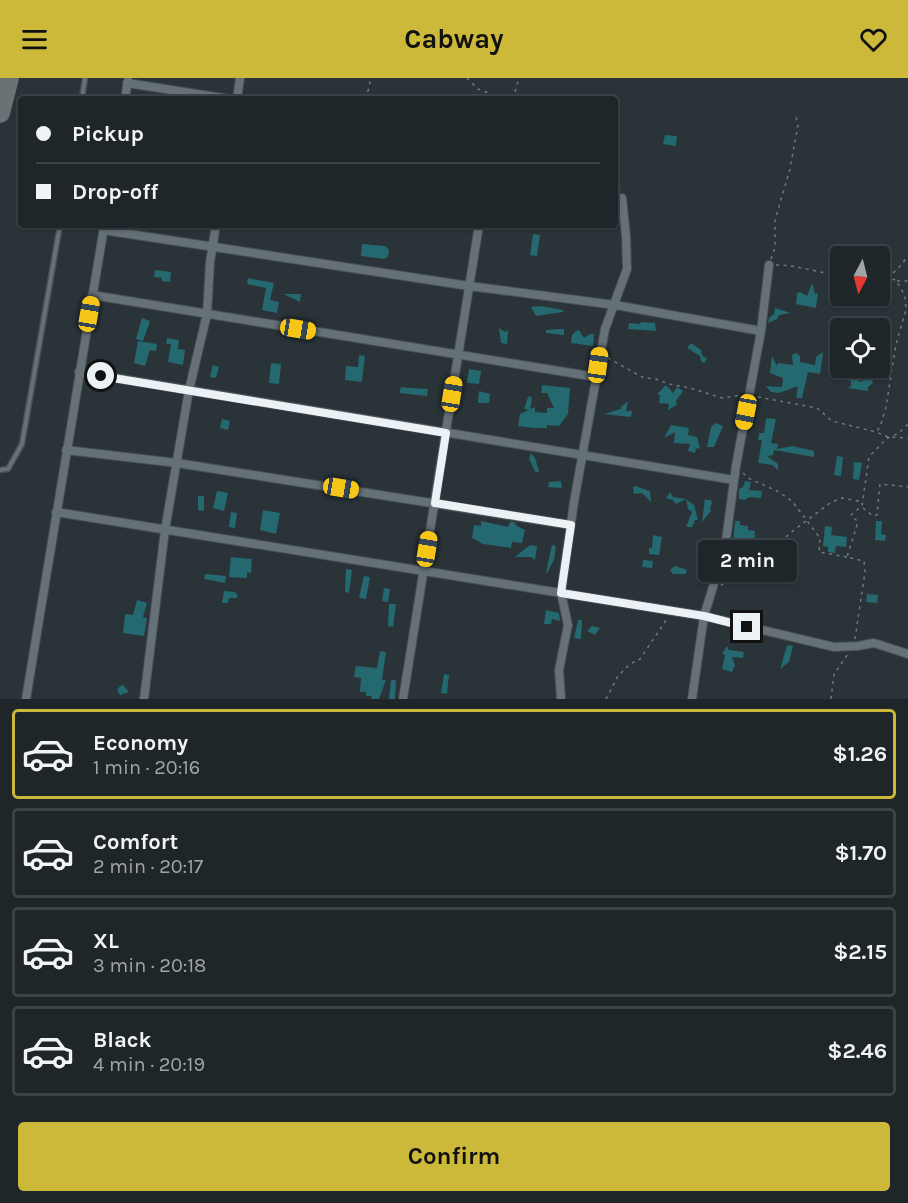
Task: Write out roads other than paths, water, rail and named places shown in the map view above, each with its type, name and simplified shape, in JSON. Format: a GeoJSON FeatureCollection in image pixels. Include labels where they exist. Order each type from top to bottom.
{"type":"FeatureCollection","features":[{"type":"Feature","properties":{"kind":"street"},"geometry":{"type":"LineString","coordinates":[[237,96],[240,78]]}},
{"type":"Feature","properties":{"kind":"street"},"geometry":{"type":"LineString","coordinates":[[126,96],[128,81],[212,96]]}},
{"type":"Feature","properties":{"kind":"street"},"geometry":{"type":"LineString","coordinates":[[561,699],[559,670],[568,625],[561,593],[571,525],[599,353],[605,328],[627,269],[622,198]]}},
{"type":"Feature","properties":{"kind":"street"},"geometry":{"type":"LineString","coordinates":[[26,699],[103,228]]}},
{"type":"Feature","properties":{"kind":"street"},"geometry":{"type":"LineString","coordinates":[[108,228],[213,248],[615,305],[761,331]]}},
{"type":"Feature","properties":{"kind":"street"},"geometry":{"type":"LineString","coordinates":[[144,699],[165,530],[189,390],[207,314],[216,228]]}},
{"type":"Feature","properties":{"kind":"street"},"geometry":{"type":"LineString","coordinates":[[403,699],[479,228]]}},
{"type":"Feature","properties":{"kind":"street"},"geometry":{"type":"LineString","coordinates":[[692,699],[704,616],[725,548],[736,466],[761,331],[769,265]]}},
{"type":"Feature","properties":{"kind":"street"},"geometry":{"type":"LineString","coordinates":[[92,295],[596,377]]}},
{"type":"Feature","properties":{"kind":"street"},"geometry":{"type":"LineString","coordinates":[[80,372],[734,480]]}},
{"type":"Feature","properties":{"kind":"street"},"geometry":{"type":"LineString","coordinates":[[66,450],[177,464],[571,525]]}},
{"type":"Feature","properties":{"kind":"street"},"geometry":{"type":"LineString","coordinates":[[56,512],[704,616],[834,647],[874,643],[908,654]]}},
{"type":"Feature","properties":{"kind":"lane"},"geometry":{"type":"LineString","coordinates":[[82,96],[85,78]]}},
{"type":"Feature","properties":{"kind":"lane"},"geometry":{"type":"LineString","coordinates":[[0,470],[8,469],[22,444],[59,228]]}}]}
